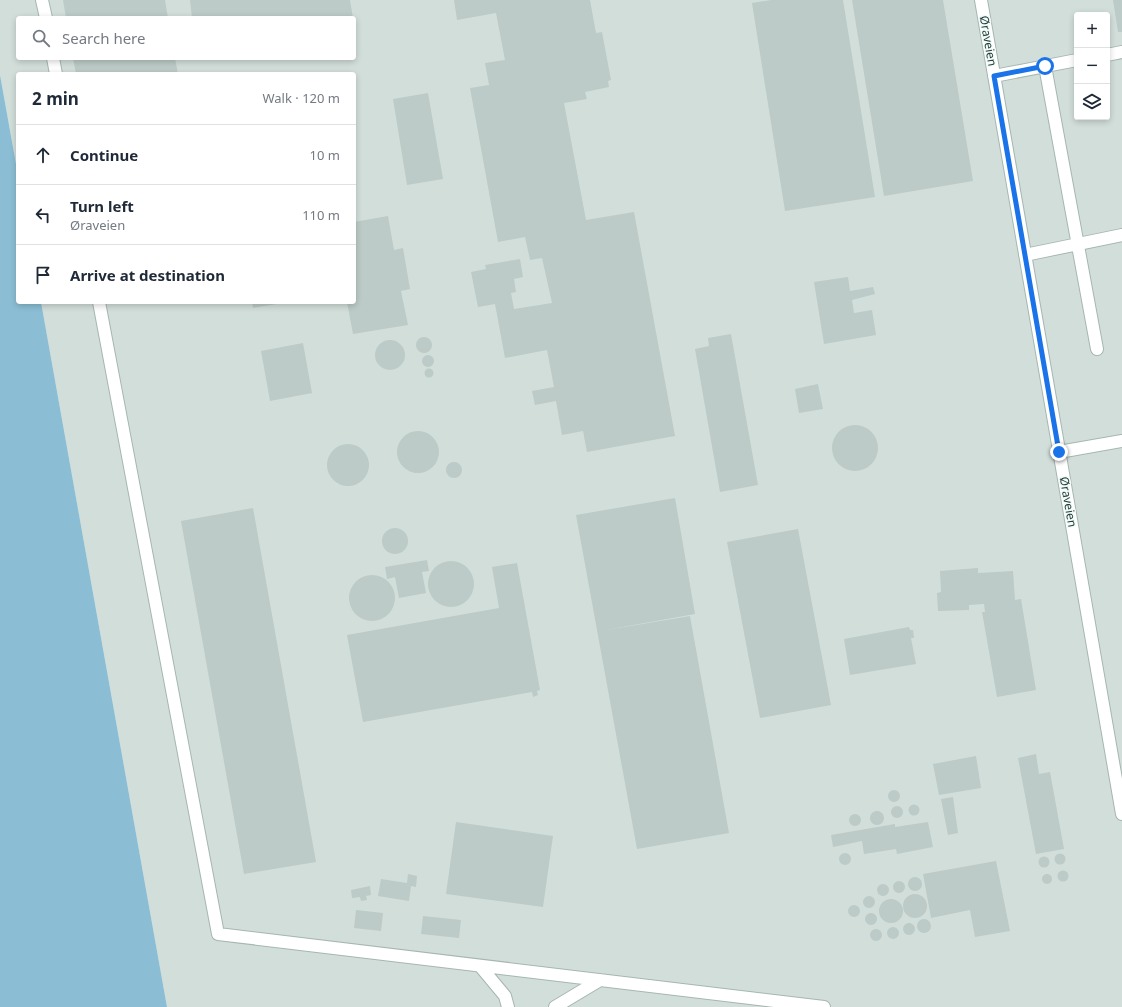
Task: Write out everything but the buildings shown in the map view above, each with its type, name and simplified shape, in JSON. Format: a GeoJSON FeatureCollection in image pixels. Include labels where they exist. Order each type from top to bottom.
{"type":"FeatureCollection","features":[{"type":"Feature","properties":{"kind":"street"},"geometry":{"type":"LineString","coordinates":[[42,0],[46,16]]}},
{"type":"Feature","properties":{"kind":"street","name":"Øraveien"},"geometry":{"type":"LineString","coordinates":[[981,0],[1122,814]]}},
{"type":"Feature","properties":{"kind":"street"},"geometry":{"type":"LineString","coordinates":[[1110,54],[1122,52]]}},
{"type":"Feature","properties":{"kind":"street"},"geometry":{"type":"LineString","coordinates":[[53,60],[56,72]]}},
{"type":"Feature","properties":{"kind":"street"},"geometry":{"type":"LineString","coordinates":[[994,76],[1074,61]]}},
{"type":"Feature","properties":{"kind":"street"},"geometry":{"type":"LineString","coordinates":[[1045,66],[1097,349]]}},
{"type":"Feature","properties":{"kind":"street"},"geometry":{"type":"LineString","coordinates":[[1024,255],[1122,235]]}},
{"type":"Feature","properties":{"kind":"street"},"geometry":{"type":"LineString","coordinates":[[99,304],[218,934],[824,1007]]}},
{"type":"Feature","properties":{"kind":"street"},"geometry":{"type":"LineString","coordinates":[[1059,452],[1122,441]]}},
{"type":"Feature","properties":{"kind":"street"},"geometry":{"type":"LineString","coordinates":[[480,966],[504,996],[508,1007]]}},
{"type":"Feature","properties":{"kind":"street"},"geometry":{"type":"LineString","coordinates":[[555,1007],[600,980]]}},
{"type":"Feature","properties":{"kind":"shaded area"},"geometry":{"type":"Polygon","coordinates":[[[0,0],[1122,0],[1122,1007],[167,1007],[41,304],[356,304],[356,72],[16,72],[16,164],[0,75],[0,0]]]}},
{"type":"Feature","properties":{"kind":"water"},"geometry":{"type":"Polygon","coordinates":[[[0,75],[16,164],[16,304],[41,304],[167,1007],[0,1007],[0,75]]]}},
{"type":"Feature","properties":{"kind":"route"},"geometry":{"type":"LineString","coordinates":[[1045,66],[994,76],[1059,452]]}}]}
